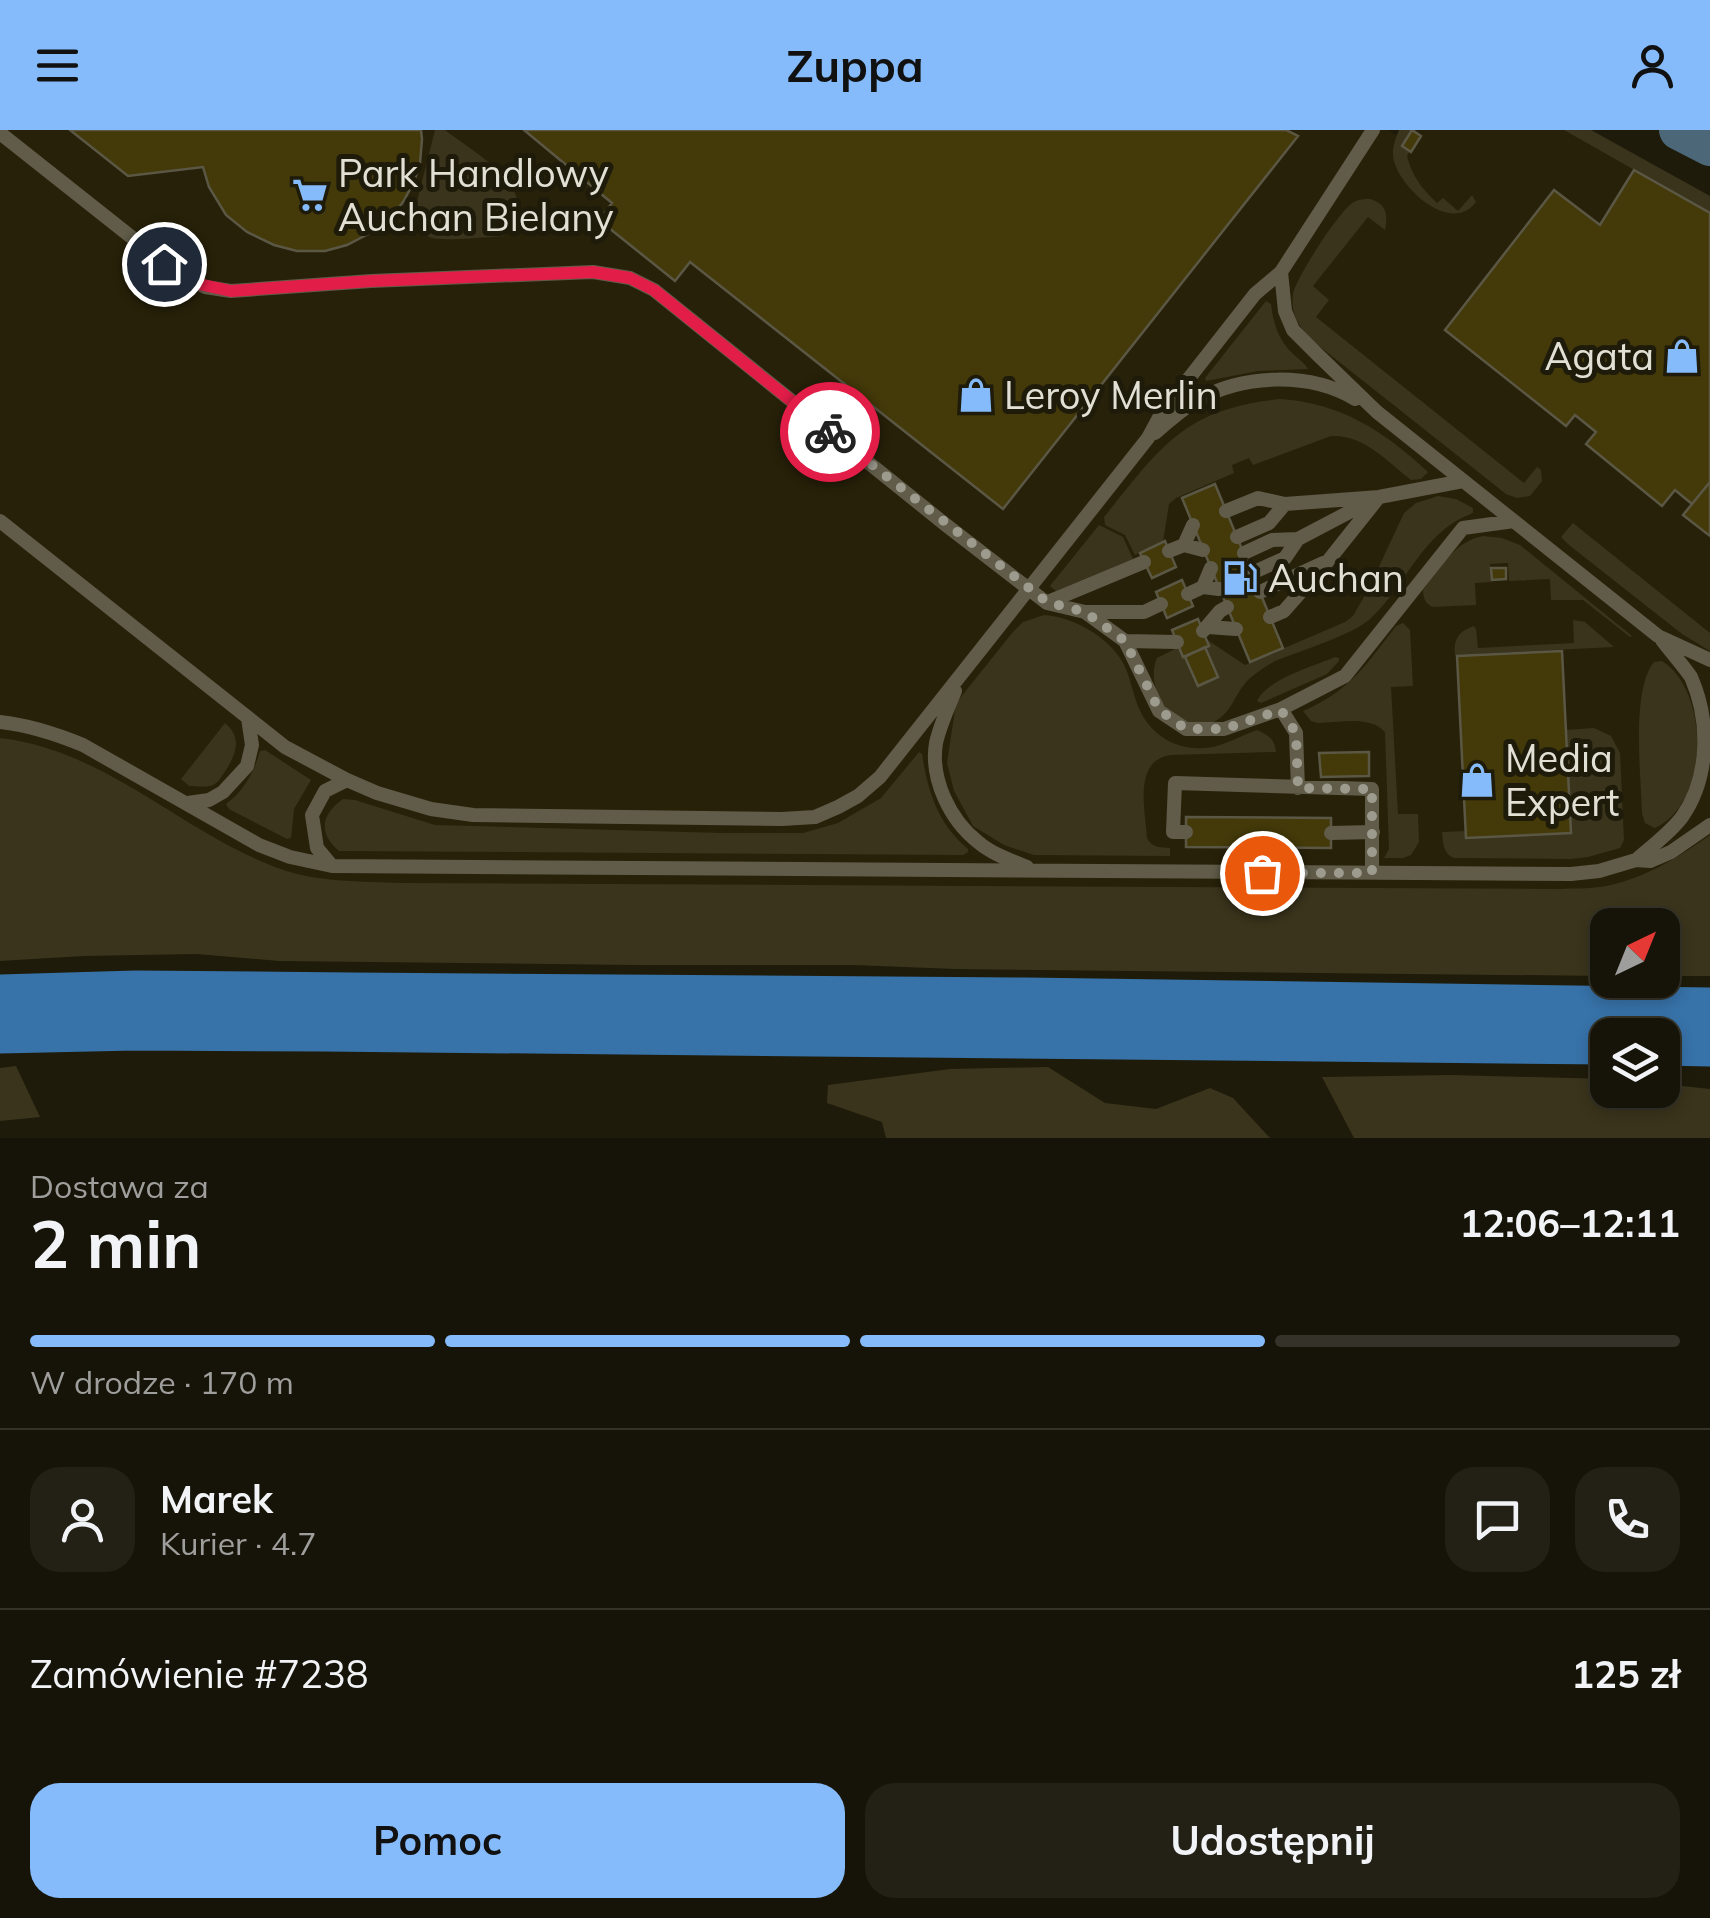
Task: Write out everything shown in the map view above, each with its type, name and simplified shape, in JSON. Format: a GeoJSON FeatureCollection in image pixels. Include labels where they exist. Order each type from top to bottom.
{"type":"FeatureCollection","features":[{"type":"Feature","properties":{"kind":"main road"},"geometry":{"type":"LineString","coordinates":[[1678,130],[1710,146]]}},
{"type":"Feature","properties":{"kind":"main road"},"geometry":{"type":"LineString","coordinates":[[0,997],[354,994],[1008,1000],[1590,1041]]}},
{"type":"Feature","properties":{"kind":"main road"},"geometry":{"type":"LineString","coordinates":[[0,1031],[248,1028],[1007,1034],[1710,1010]]}},
{"type":"Feature","properties":{"kind":"main road"},"geometry":{"type":"LineString","coordinates":[[1680,1043],[1710,1044]]}},
{"type":"Feature","properties":{"kind":"lane"},"geometry":{"type":"LineString","coordinates":[[1148,438],[1161,414],[1255,294],[1281,272],[1373,130]]}},
{"type":"Feature","properties":{"kind":"lane"},"geometry":{"type":"LineString","coordinates":[[0,134],[178,274],[205,287],[231,291],[593,272],[630,278],[654,290],[1047,602],[1085,612],[1144,612],[1161,604]]}},
{"type":"Feature","properties":{"kind":"lane"},"geometry":{"type":"LineString","coordinates":[[1281,272],[1285,311],[1292,330],[1377,412],[1658,636],[1691,677],[1709,734],[1702,782],[1684,815],[1636,860]]}},
{"type":"Feature","properties":{"kind":"lane"},"geometry":{"type":"LineString","coordinates":[[0,521],[285,747],[376,793],[431,809],[472,815],[815,817],[858,796],[880,777],[1148,438],[1180,410],[1232,385],[1263,380],[1313,383],[1341,390],[1377,412]]}},
{"type":"Feature","properties":{"kind":"lane"},"geometry":{"type":"LineString","coordinates":[[1226,510],[1258,498],[1285,504],[1379,497],[1464,482]]}},
{"type":"Feature","properties":{"kind":"lane"},"geometry":{"type":"LineString","coordinates":[[1244,553],[1272,540],[1298,538],[1379,497]]}},
{"type":"Feature","properties":{"kind":"lane"},"geometry":{"type":"LineString","coordinates":[[1270,617],[1284,611],[1379,497]]}},
{"type":"Feature","properties":{"kind":"lane"},"geometry":{"type":"LineString","coordinates":[[1237,537],[1270,523],[1285,504]]}},
{"type":"Feature","properties":{"kind":"lane"},"geometry":{"type":"LineString","coordinates":[[1085,612],[1125,641],[1159,710],[1186,729],[1224,729],[1281,710],[1344,676],[1462,528],[1514,521]]}},
{"type":"Feature","properties":{"kind":"lane"},"geometry":{"type":"LineString","coordinates":[[1193,525],[1177,548],[1203,550]]}},
{"type":"Feature","properties":{"kind":"lane"},"geometry":{"type":"LineString","coordinates":[[1252,574],[1285,558],[1298,538]]}},
{"type":"Feature","properties":{"kind":"lane"},"geometry":{"type":"LineString","coordinates":[[1260,592],[1328,560]]}},
{"type":"Feature","properties":{"kind":"lane"},"geometry":{"type":"LineString","coordinates":[[1047,602],[1144,562]]}},
{"type":"Feature","properties":{"kind":"lane"},"geometry":{"type":"LineString","coordinates":[[1203,587],[1211,568]]}},
{"type":"Feature","properties":{"kind":"lane"},"geometry":{"type":"LineString","coordinates":[[1188,594],[1203,587],[1219,589]]}},
{"type":"Feature","properties":{"kind":"lane"},"geometry":{"type":"LineString","coordinates":[[1227,608],[1205,629],[1236,629]]}},
{"type":"Feature","properties":{"kind":"lane"},"geometry":{"type":"LineString","coordinates":[[1658,636],[1710,660]]}},
{"type":"Feature","properties":{"kind":"lane"},"geometry":{"type":"LineString","coordinates":[[1125,641],[1177,642]]}},
{"type":"Feature","properties":{"kind":"lane"},"geometry":{"type":"LineString","coordinates":[[966,668],[946,711],[936,746],[936,776],[948,805],[977,842],[1003,858],[1042,872]]}},
{"type":"Feature","properties":{"kind":"lane"},"geometry":{"type":"LineString","coordinates":[[1281,710],[1296,733],[1298,788]]}},
{"type":"Feature","properties":{"kind":"lane"},"geometry":{"type":"LineString","coordinates":[[188,803],[208,800],[223,792],[247,766],[252,745],[248,718]]}},
{"type":"Feature","properties":{"kind":"lane"},"geometry":{"type":"LineString","coordinates":[[0,722],[19,724],[83,745],[259,845],[332,866],[1571,874],[1650,860],[1672,852],[1710,825]]}},
{"type":"Feature","properties":{"kind":"lane"},"geometry":{"type":"LineString","coordinates":[[332,866],[317,848],[312,815],[325,790],[347,780]]}},
{"type":"Feature","properties":{"kind":"lane"},"geometry":{"type":"LineString","coordinates":[[1179,832],[1175,782],[1372,789],[1372,873]]}},
{"type":"Feature","properties":{"kind":"lane"},"geometry":{"type":"LineString","coordinates":[[1331,832],[1373,832]]}},
{"type":"Feature","properties":{"kind":"shaded area"},"geometry":{"type":"Polygon","coordinates":[[[0,130],[1388,130],[1399,137],[1405,130],[1590,130],[1710,197],[1710,840],[1628,908],[1590,908],[1590,925],[279,961],[197,954],[0,753],[0,130]]]}},
{"type":"Feature","properties":{"kind":"shaded area"},"geometry":{"type":"Polygon","coordinates":[[[435,130],[445,130],[474,151],[513,190],[518,205],[516,220],[504,236],[435,238],[420,229],[415,209],[435,130]]]}},
{"type":"Feature","properties":{"kind":"shaded area"},"geometry":{"type":"Polygon","coordinates":[[[1399,130],[1412,130],[1402,146],[1410,151],[1407,156],[1418,182],[1437,203],[1443,198],[1458,211],[1472,195],[1476,202],[1466,211],[1454,213],[1441,211],[1416,195],[1394,161],[1399,130]]]}},
{"type":"Feature","properties":{"kind":"shaded area"},"geometry":{"type":"Polygon","coordinates":[[[1564,130],[1591,130],[1710,196],[1710,213],[1564,130]]]}},
{"type":"Feature","properties":{"kind":"shaded area"},"geometry":{"type":"Polygon","coordinates":[[[1370,199],[1385,211],[1385,230],[1368,217],[1313,286],[1329,300],[1316,317],[1524,483],[1537,467],[1541,470],[1542,481],[1530,496],[1517,498],[1506,494],[1314,342],[1297,321],[1293,294],[1310,260],[1347,207],[1370,199]]]}},
{"type":"Feature","properties":{"kind":"shaded area"},"geometry":{"type":"Polygon","coordinates":[[[1266,301],[1271,304],[1282,341],[1308,369],[1258,371],[1206,381],[1205,378],[1266,301]]]}},
{"type":"Feature","properties":{"kind":"shaded area"},"geometry":{"type":"Polygon","coordinates":[[[1280,399],[1342,413],[1378,432],[1428,472],[1421,479],[1411,480],[1364,444],[1331,436],[1253,465],[1249,458],[1232,465],[1234,473],[1176,498],[1169,504],[1163,542],[1135,555],[1125,535],[1105,525],[1104,517],[1142,470],[1177,436],[1220,412],[1280,399]]]}},
{"type":"Feature","properties":{"kind":"shaded area"},"geometry":{"type":"Polygon","coordinates":[[[1438,496],[1456,499],[1473,508],[1473,513],[1440,533],[1370,619],[1352,631],[1262,669],[1249,679],[1216,721],[1195,725],[1183,722],[1164,706],[1154,683],[1157,658],[1179,647],[1198,686],[1218,677],[1205,647],[1209,645],[1206,639],[1245,665],[1353,616],[1404,513],[1416,503],[1438,496]]]}},
{"type":"Feature","properties":{"kind":"shaded area"},"geometry":{"type":"Polygon","coordinates":[[[1573,523],[1710,633],[1710,651],[1682,634],[1569,545],[1561,537],[1573,523]]]}},
{"type":"Feature","properties":{"kind":"shaded area"},"geometry":{"type":"Polygon","coordinates":[[[1099,525],[1123,537],[1133,559],[1056,591],[1050,586],[1099,525]]]}},
{"type":"Feature","properties":{"kind":"shaded area"},"geometry":{"type":"Polygon","coordinates":[[[1483,536],[1520,545],[1632,636],[1583,600],[1551,600],[1550,579],[1509,581],[1508,563],[1490,564],[1491,582],[1475,583],[1476,605],[1428,604],[1423,590],[1442,565],[1464,543],[1483,536]]]}},
{"type":"Feature","properties":{"kind":"shaded area"},"geometry":{"type":"Polygon","coordinates":[[[1044,615],[1077,624],[1116,652],[1143,717],[1168,740],[1189,747],[1213,747],[1257,730],[1274,744],[1276,752],[1171,755],[1151,766],[1144,788],[1147,838],[1154,845],[1170,848],[1170,856],[1034,855],[1004,845],[973,826],[954,791],[947,763],[956,703],[1023,622],[1044,615]]]}},
{"type":"Feature","properties":{"kind":"shaded area"},"geometry":{"type":"Polygon","coordinates":[[[1573,620],[1585,622],[1614,647],[1455,655],[1458,636],[1474,626],[1478,648],[1574,643],[1573,620]]]}},
{"type":"Feature","properties":{"kind":"shaded area"},"geometry":{"type":"Polygon","coordinates":[[[1403,623],[1410,630],[1413,686],[1391,687],[1398,814],[1418,814],[1419,842],[1411,855],[1384,858],[1389,849],[1385,732],[1371,723],[1318,723],[1303,711],[1345,686],[1396,626],[1403,623]]]}},
{"type":"Feature","properties":{"kind":"shaded area"},"geometry":{"type":"Polygon","coordinates":[[[1335,657],[1339,661],[1327,674],[1261,703],[1257,701],[1280,680],[1335,657]]]}},
{"type":"Feature","properties":{"kind":"shaded area"},"geometry":{"type":"Polygon","coordinates":[[[1662,661],[1678,676],[1689,696],[1697,746],[1686,796],[1673,815],[1655,828],[1645,823],[1642,813],[1640,712],[1647,675],[1654,662],[1662,661]]]}},
{"type":"Feature","properties":{"kind":"shaded area"},"geometry":{"type":"Polygon","coordinates":[[[225,723],[236,741],[228,766],[213,785],[189,786],[181,779],[225,723]]]}},
{"type":"Feature","properties":{"kind":"shaded area"},"geometry":{"type":"Polygon","coordinates":[[[1594,728],[1611,736],[1620,753],[1624,840],[1620,848],[1571,859],[1454,858],[1448,853],[1442,832],[1466,831],[1467,838],[1570,833],[1565,730],[1594,728]]]}},
{"type":"Feature","properties":{"kind":"shaded area"},"geometry":{"type":"Polygon","coordinates":[[[0,738],[38,745],[73,758],[240,852],[275,867],[322,879],[355,881],[1560,889],[1600,887],[1644,874],[1710,835],[1710,976],[1680,976],[1680,908],[1590,908],[1590,976],[279,961],[197,954],[0,961],[0,738]]]}},
{"type":"Feature","properties":{"kind":"shaded area"},"geometry":{"type":"Polygon","coordinates":[[[265,750],[311,780],[294,809],[291,838],[229,809],[226,804],[243,787],[260,751],[265,750]]]}},
{"type":"Feature","properties":{"kind":"shaded area"},"geometry":{"type":"Polygon","coordinates":[[[919,752],[942,818],[968,849],[963,855],[339,851],[325,830],[330,811],[343,799],[435,825],[803,833],[838,823],[881,798],[919,752]]]}},
{"type":"Feature","properties":{"kind":"shaded area"},"geometry":{"type":"Polygon","coordinates":[[[16,1066],[40,1117],[0,1121],[0,1068],[16,1066]]]}},
{"type":"Feature","properties":{"kind":"shaded area"},"geometry":{"type":"Polygon","coordinates":[[[1048,1067],[1105,1103],[1156,1109],[1210,1088],[1233,1098],[1270,1138],[886,1138],[882,1122],[827,1103],[828,1085],[950,1069],[1048,1067]]]}},
{"type":"Feature","properties":{"kind":"shaded area"},"geometry":{"type":"Polygon","coordinates":[[[1322,1077],[1590,1079],[1590,1108],[1680,1108],[1680,1086],[1710,1089],[1710,1138],[1354,1138],[1322,1077]]]}},
{"type":"Feature","properties":{"kind":"building","name":"Park Handlowy Auchan Bielany"},"geometry":{"type":"Polygon","coordinates":[[[70,130],[421,130],[422,139],[414,182],[389,220],[347,245],[325,251],[297,251],[247,232],[226,215],[209,187],[203,167],[128,176],[70,130]]]}},
{"type":"Feature","properties":{"kind":"building","name":"Leroy Merlin"},"geometry":{"type":"Polygon","coordinates":[[[524,130],[1286,130],[1298,136],[1003,509],[690,262],[675,281],[599,220],[612,203],[524,130]]]}},
{"type":"Feature","properties":{"kind":"building"},"geometry":{"type":"Polygon","coordinates":[[[1412,130],[1421,136],[1411,152],[1402,146],[1412,130]]]}},
{"type":"Feature","properties":{"kind":"building"},"geometry":{"type":"Polygon","coordinates":[[[1634,170],[1710,213],[1710,482],[1692,504],[1675,490],[1662,506],[1586,444],[1596,432],[1575,415],[1566,426],[1445,330],[1554,190],[1600,225],[1634,170]]]}},
{"type":"Feature","properties":{"kind":"building"},"geometry":{"type":"Polygon","coordinates":[[[1710,482],[1710,536],[1683,515],[1710,482]]]}},
{"type":"Feature","properties":{"kind":"building"},"geometry":{"type":"Polygon","coordinates":[[[1215,484],[1283,648],[1250,662],[1182,498],[1215,484]]]}},
{"type":"Feature","properties":{"kind":"building"},"geometry":{"type":"Polygon","coordinates":[[[1165,541],[1176,567],[1152,578],[1140,553],[1165,541]]]}},
{"type":"Feature","properties":{"kind":"building"},"geometry":{"type":"Polygon","coordinates":[[[1491,568],[1506,568],[1506,579],[1492,580],[1491,568]]]}},
{"type":"Feature","properties":{"kind":"building"},"geometry":{"type":"Polygon","coordinates":[[[1182,580],[1193,606],[1167,618],[1156,592],[1182,580]]]}},
{"type":"Feature","properties":{"kind":"building"},"geometry":{"type":"Polygon","coordinates":[[[1198,619],[1209,646],[1183,657],[1172,630],[1198,619]]]}},
{"type":"Feature","properties":{"kind":"building"},"geometry":{"type":"Polygon","coordinates":[[[1205,647],[1218,677],[1198,686],[1185,657],[1205,647]]]}},
{"type":"Feature","properties":{"kind":"building"},"geometry":{"type":"Polygon","coordinates":[[[1562,651],[1571,833],[1466,838],[1457,656],[1562,651]]]}},
{"type":"Feature","properties":{"kind":"building"},"geometry":{"type":"Polygon","coordinates":[[[1369,752],[1369,776],[1321,777],[1319,753],[1369,752]]]}},
{"type":"Feature","properties":{"kind":"building"},"geometry":{"type":"Polygon","coordinates":[[[1186,817],[1331,818],[1331,848],[1186,847],[1186,817]]]}},
{"type":"Feature","properties":{"kind":"way so far"},"geometry":{"type":"LineString","coordinates":[[830,432],[1047,602],[1085,612],[1125,641],[1159,710],[1186,729],[1224,729],[1281,710],[1296,733],[1298,788],[1372,789],[1372,873],[1262,873]]}},
{"type":"Feature","properties":{"kind":"place","name":"Park Handlowy Auchan Bielany"},"geometry":{"type":"Point","coordinates":[310,195]}},
{"type":"Feature","properties":{"kind":"place","name":"Agata"},"geometry":{"type":"Point","coordinates":[1682,356]}},
{"type":"Feature","properties":{"kind":"place","name":"Leroy Merlin"},"geometry":{"type":"Point","coordinates":[976,395]}},
{"type":"Feature","properties":{"kind":"place","name":"Auchan"},"geometry":{"type":"Point","coordinates":[1240,578]}},
{"type":"Feature","properties":{"kind":"place","name":"Media Expert"},"geometry":{"type":"Point","coordinates":[1477,780]}},
{"type":"Feature","properties":{"kind":"route"},"geometry":{"type":"LineString","coordinates":[[164,264],[194,283],[231,291],[593,272],[630,278],[654,290],[830,432]]}}]}
